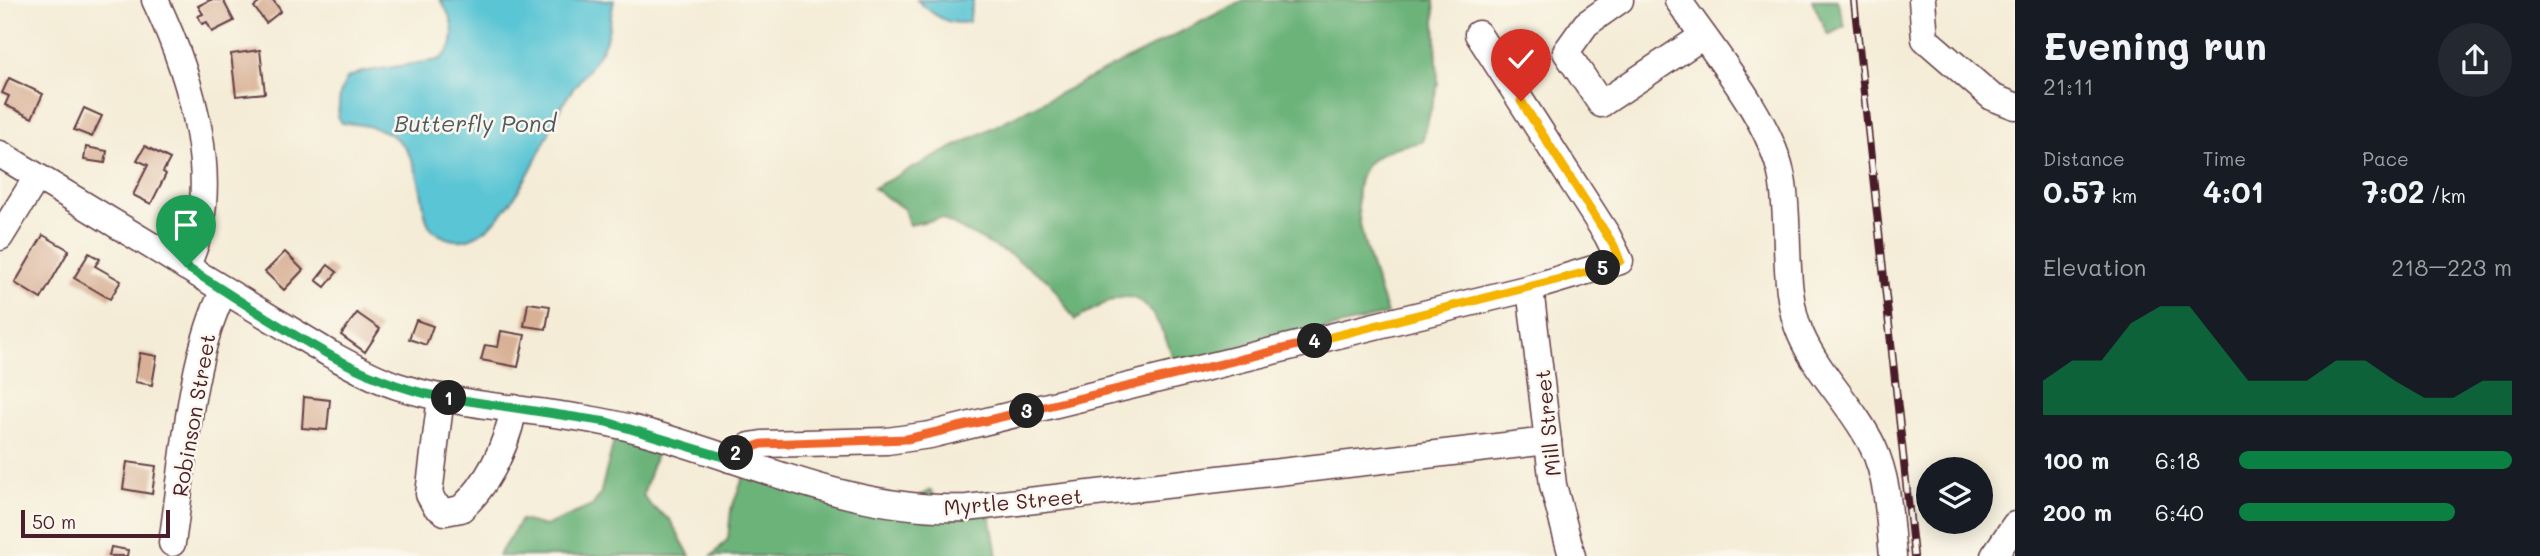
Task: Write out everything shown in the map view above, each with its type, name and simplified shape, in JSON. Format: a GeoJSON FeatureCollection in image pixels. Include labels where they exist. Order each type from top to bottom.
{"type":"FeatureCollection","features":[{"type":"Feature","properties":{"kind":"street"},"geometry":{"type":"LineString","coordinates":[[155,0],[188,77],[198,137],[203,214],[195,248],[186,267]]}},
{"type":"Feature","properties":{"kind":"street"},"geometry":{"type":"LineString","coordinates":[[1620,0],[1586,24],[1566,52],[1601,104],[1703,36]]}},
{"type":"Feature","properties":{"kind":"street"},"geometry":{"type":"LineString","coordinates":[[1678,0],[1762,123],[1774,149],[1783,181],[1797,323],[1808,348],[1873,447],[1888,503],[1893,556]]}},
{"type":"Feature","properties":{"kind":"street"},"geometry":{"type":"LineString","coordinates":[[1922,0],[1925,39],[1992,97],[2015,106]]}},
{"type":"Feature","properties":{"kind":"street"},"geometry":{"type":"LineString","coordinates":[[730,459],[750,446],[762,444],[887,441],[930,435],[1530,288],[1620,261],[1607,235],[1478,34]]}},
{"type":"Feature","properties":{"kind":"street","name":"Myrtle Street"},"geometry":{"type":"LineString","coordinates":[[0,155],[372,376],[441,397],[607,422],[852,497],[940,509],[1548,441]]}},
{"type":"Feature","properties":{"kind":"street"},"geometry":{"type":"LineString","coordinates":[[0,237],[37,177]]}},
{"type":"Feature","properties":{"kind":"street","name":"Mill Street"},"geometry":{"type":"LineString","coordinates":[[1530,288],[1555,493],[1572,556]]}},
{"type":"Feature","properties":{"kind":"street","name":"Robinson Street"},"geometry":{"type":"LineString","coordinates":[[172,543],[201,351],[213,312],[224,290]]}},
{"type":"Feature","properties":{"kind":"street"},"geometry":{"type":"LineString","coordinates":[[441,397],[429,494],[435,505],[445,512],[461,509],[488,477],[508,439],[501,406]]}},
{"type":"Feature","properties":{"kind":"street"},"geometry":{"type":"LineString","coordinates":[[1994,556],[2015,526]]}},
{"type":"Feature","properties":{"kind":"green space"},"geometry":{"type":"Polygon","coordinates":[[[1244,0],[1434,0],[1438,84],[1422,142],[1395,148],[1372,160],[1362,174],[1358,191],[1362,235],[1387,314],[1175,366],[1152,313],[1135,299],[1126,297],[1113,300],[1075,320],[1049,281],[1009,254],[941,218],[909,225],[904,209],[873,188],[1244,0]]]}},
{"type":"Feature","properties":{"kind":"green space"},"geometry":{"type":"Polygon","coordinates":[[[1812,0],[1837,0],[1845,26],[1828,35],[1812,0]]]}},
{"type":"Feature","properties":{"kind":"green space"},"geometry":{"type":"Polygon","coordinates":[[[618,425],[661,438],[643,495],[651,506],[670,520],[690,556],[498,556],[521,520],[545,526],[592,506],[600,495],[618,425]]]}},
{"type":"Feature","properties":{"kind":"green space"},"geometry":{"type":"Polygon","coordinates":[[[748,465],[913,499],[931,490],[937,502],[988,503],[997,556],[712,556],[728,539],[731,510],[748,465]]]}},
{"type":"Feature","properties":{"kind":"water","name":"Butterfly Pond"},"geometry":{"type":"Polygon","coordinates":[[[440,0],[614,0],[608,32],[601,50],[563,104],[514,198],[496,220],[477,235],[456,240],[434,231],[429,225],[415,167],[401,143],[378,129],[342,123],[338,117],[340,94],[347,78],[362,72],[438,60],[445,54],[450,48],[453,32],[449,15],[440,0]]]}},
{"type":"Feature","properties":{"kind":"water"},"geometry":{"type":"Polygon","coordinates":[[[917,0],[973,0],[969,22],[947,21],[917,0]]]}},
{"type":"Feature","properties":{"kind":"building"},"geometry":{"type":"Polygon","coordinates":[[[210,0],[223,0],[234,21],[212,32],[207,22],[202,24],[198,16],[203,14],[198,6],[210,0]]]}},
{"type":"Feature","properties":{"kind":"building"},"geometry":{"type":"Polygon","coordinates":[[[263,0],[273,0],[281,11],[266,23],[254,7],[263,0]]]}},
{"type":"Feature","properties":{"kind":"building"},"geometry":{"type":"Polygon","coordinates":[[[260,50],[265,93],[236,96],[231,54],[260,50]]]}},
{"type":"Feature","properties":{"kind":"building"},"geometry":{"type":"Polygon","coordinates":[[[9,78],[43,94],[32,118],[5,105],[9,96],[2,93],[9,78]]]}},
{"type":"Feature","properties":{"kind":"building"},"geometry":{"type":"Polygon","coordinates":[[[84,108],[102,116],[92,137],[74,130],[84,108]]]}},
{"type":"Feature","properties":{"kind":"building"},"geometry":{"type":"Polygon","coordinates":[[[145,146],[170,159],[163,172],[166,174],[151,204],[133,195],[148,165],[137,160],[145,146]]]}},
{"type":"Feature","properties":{"kind":"building"},"geometry":{"type":"Polygon","coordinates":[[[86,147],[107,151],[105,163],[84,160],[86,147]]]}},
{"type":"Feature","properties":{"kind":"building"},"geometry":{"type":"Polygon","coordinates":[[[43,235],[69,250],[41,299],[15,283],[43,235]]]}},
{"type":"Feature","properties":{"kind":"building"},"geometry":{"type":"Polygon","coordinates":[[[285,252],[303,270],[284,290],[265,272],[285,252]]]}},
{"type":"Feature","properties":{"kind":"building"},"geometry":{"type":"Polygon","coordinates":[[[89,253],[100,259],[95,266],[121,281],[110,299],[74,278],[89,253]]]}},
{"type":"Feature","properties":{"kind":"building"},"geometry":{"type":"Polygon","coordinates":[[[328,265],[337,272],[325,287],[316,280],[328,265]]]}},
{"type":"Feature","properties":{"kind":"building"},"geometry":{"type":"Polygon","coordinates":[[[528,303],[550,306],[546,329],[524,326],[528,303]]]}},
{"type":"Feature","properties":{"kind":"building"},"geometry":{"type":"Polygon","coordinates":[[[357,313],[380,329],[365,352],[341,335],[357,313]]]}},
{"type":"Feature","properties":{"kind":"building"},"geometry":{"type":"Polygon","coordinates":[[[416,320],[433,326],[426,345],[409,339],[416,320]]]}},
{"type":"Feature","properties":{"kind":"building"},"geometry":{"type":"Polygon","coordinates":[[[501,331],[525,335],[518,367],[481,360],[485,345],[498,347],[501,331]]]}},
{"type":"Feature","properties":{"kind":"building"},"geometry":{"type":"Polygon","coordinates":[[[140,353],[157,356],[152,385],[135,382],[140,353]]]}},
{"type":"Feature","properties":{"kind":"building"},"geometry":{"type":"Polygon","coordinates":[[[304,397],[330,400],[327,430],[302,428],[304,397]]]}},
{"type":"Feature","properties":{"kind":"building"},"geometry":{"type":"Polygon","coordinates":[[[127,462],[156,466],[152,494],[123,489],[127,462]]]}},
{"type":"Feature","properties":{"kind":"building"},"geometry":{"type":"Polygon","coordinates":[[[111,547],[128,550],[127,556],[109,556],[111,547]]]}},
{"type":"Feature","properties":{"kind":"railway"},"geometry":{"type":"LineString","coordinates":[[1854,0],[1914,556]]}},
{"type":"Feature","properties":{"kind":"route"},"geometry":{"type":"LineString","coordinates":[[186,267],[330,354],[380,380],[414,391],[607,422],[730,459],[750,446],[762,444],[907,439],[1530,288],[1582,275],[1620,261],[1614,246],[1521,101]]}}]}
